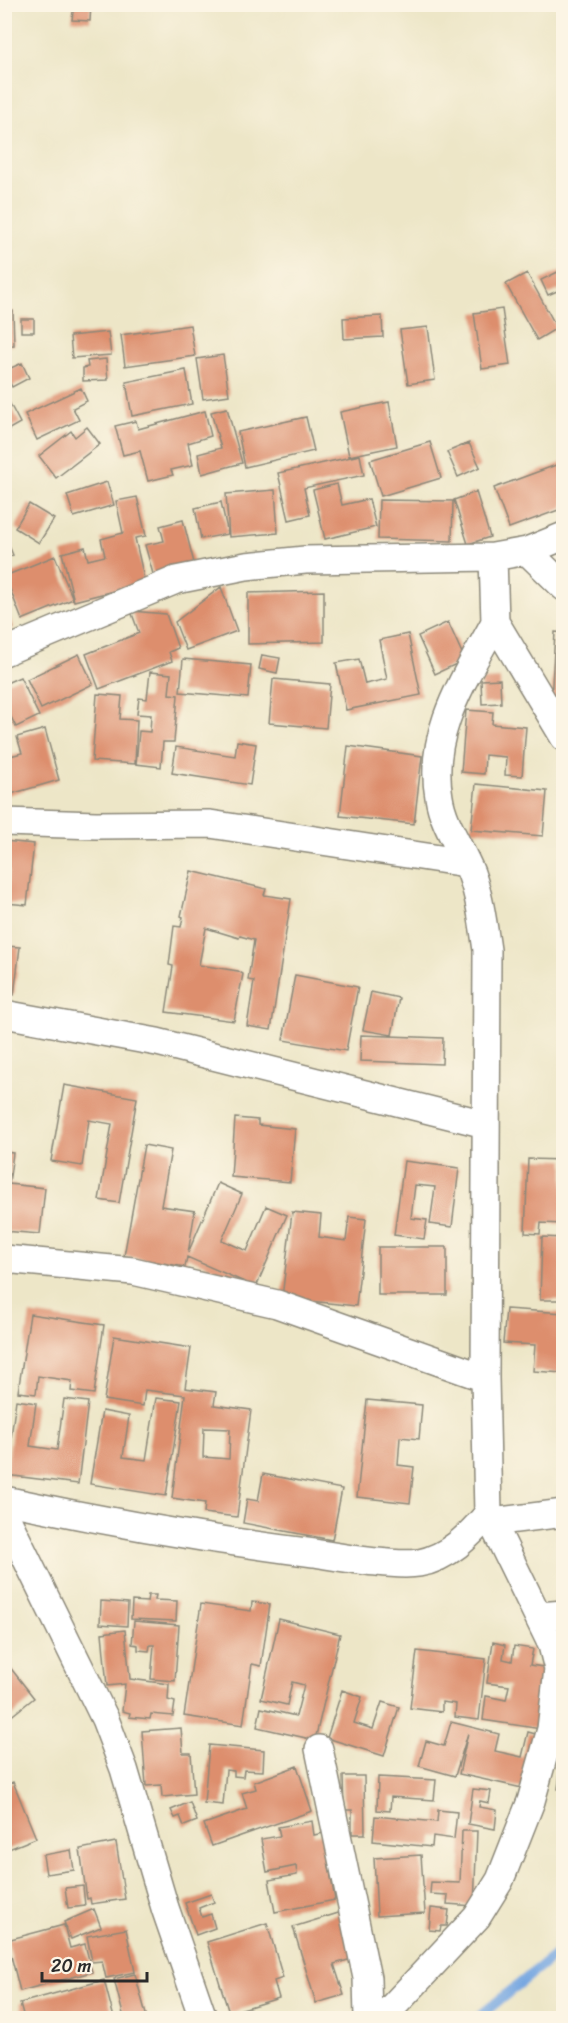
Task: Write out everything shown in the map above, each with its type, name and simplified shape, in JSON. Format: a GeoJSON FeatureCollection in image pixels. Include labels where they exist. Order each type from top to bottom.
{"type":"FeatureCollection","features":[{"type":"Feature","properties":{"kind":"street"},"geometry":{"type":"LineString","coordinates":[[4,652],[176,580],[246,566],[305,560],[493,557],[528,551],[564,537]]}},
{"type":"Feature","properties":{"kind":"street"},"geometry":{"type":"LineString","coordinates":[[528,551],[564,587]]}},
{"type":"Feature","properties":{"kind":"street"},"geometry":{"type":"LineString","coordinates":[[493,557],[495,622],[564,737]]}},
{"type":"Feature","properties":{"kind":"street"},"geometry":{"type":"LineString","coordinates":[[382,2019],[477,1917],[504,1870],[531,1801],[551,1729],[558,1669],[552,1645],[551,1615],[490,1518],[485,1378],[487,950],[480,903],[439,798],[437,759],[442,731],[452,702],[495,622]]}},
{"type":"Feature","properties":{"kind":"street"},"geometry":{"type":"LineString","coordinates":[[4,822],[96,825],[210,824],[466,863]]}},
{"type":"Feature","properties":{"kind":"street"},"geometry":{"type":"LineString","coordinates":[[4,1014],[157,1042],[485,1125]]}},
{"type":"Feature","properties":{"kind":"street"},"geometry":{"type":"LineString","coordinates":[[4,1259],[133,1271],[277,1304],[485,1378]]}},
{"type":"Feature","properties":{"kind":"street"},"geometry":{"type":"LineString","coordinates":[[4,1500],[116,1524],[220,1541],[361,1559],[417,1563],[440,1556],[467,1538],[490,1518],[564,1513]]}},
{"type":"Feature","properties":{"kind":"street"},"geometry":{"type":"LineString","coordinates":[[4,1513],[105,1719],[124,1768],[165,1908],[203,2019]]}},
{"type":"Feature","properties":{"kind":"street"},"geometry":{"type":"LineString","coordinates":[[319,1749],[367,1978],[368,2019]]}},
{"type":"Feature","properties":{"kind":"building"},"geometry":{"type":"Polygon","coordinates":[[[74,4],[91,4],[90,21],[72,20],[74,4]]]}},
{"type":"Feature","properties":{"kind":"building"},"geometry":{"type":"Polygon","coordinates":[[[564,269],[564,288],[548,295],[541,280],[564,269]]]}},
{"type":"Feature","properties":{"kind":"building"},"geometry":{"type":"Polygon","coordinates":[[[527,273],[557,328],[537,340],[506,284],[527,273]]]}},
{"type":"Feature","properties":{"kind":"building"},"geometry":{"type":"Polygon","coordinates":[[[502,309],[510,365],[482,369],[474,313],[502,309]]]}},
{"type":"Feature","properties":{"kind":"building"},"geometry":{"type":"Polygon","coordinates":[[[13,311],[14,345],[4,346],[4,312],[13,311]]]}},
{"type":"Feature","properties":{"kind":"building"},"geometry":{"type":"Polygon","coordinates":[[[382,316],[383,337],[344,339],[343,318],[382,316]]]}},
{"type":"Feature","properties":{"kind":"building"},"geometry":{"type":"Polygon","coordinates":[[[21,319],[34,319],[34,332],[21,332],[21,319]]]}},
{"type":"Feature","properties":{"kind":"building"},"geometry":{"type":"Polygon","coordinates":[[[190,325],[195,356],[125,366],[121,335],[190,325]]]}},
{"type":"Feature","properties":{"kind":"building"},"geometry":{"type":"Polygon","coordinates":[[[428,327],[435,380],[408,384],[400,330],[428,327]]]}},
{"type":"Feature","properties":{"kind":"building"},"geometry":{"type":"Polygon","coordinates":[[[108,332],[111,355],[72,358],[70,336],[108,332]]]}},
{"type":"Feature","properties":{"kind":"building"},"geometry":{"type":"Polygon","coordinates":[[[223,355],[229,395],[203,399],[197,359],[223,355]]]}},
{"type":"Feature","properties":{"kind":"building"},"geometry":{"type":"Polygon","coordinates":[[[106,359],[108,380],[83,381],[83,368],[88,367],[87,361],[106,359]]]}},
{"type":"Feature","properties":{"kind":"building"},"geometry":{"type":"Polygon","coordinates":[[[22,363],[29,378],[12,387],[4,371],[22,363]]]}},
{"type":"Feature","properties":{"kind":"building"},"geometry":{"type":"Polygon","coordinates":[[[186,370],[192,404],[132,416],[126,382],[186,370]]]}},
{"type":"Feature","properties":{"kind":"building"},"geometry":{"type":"Polygon","coordinates":[[[81,388],[87,401],[73,408],[79,420],[37,440],[25,414],[81,388]]]}},
{"type":"Feature","properties":{"kind":"building"},"geometry":{"type":"Polygon","coordinates":[[[9,402],[20,423],[4,432],[4,405],[9,402]]]}},
{"type":"Feature","properties":{"kind":"building"},"geometry":{"type":"Polygon","coordinates":[[[389,402],[397,446],[349,456],[340,412],[389,402]]]}},
{"type":"Feature","properties":{"kind":"building"},"geometry":{"type":"Polygon","coordinates":[[[227,408],[242,463],[202,474],[198,454],[221,448],[211,412],[227,408]]]}},
{"type":"Feature","properties":{"kind":"building"},"geometry":{"type":"Polygon","coordinates":[[[205,411],[211,436],[188,443],[193,465],[171,470],[173,475],[148,481],[140,451],[123,455],[115,426],[136,421],[138,429],[205,411]]]}},
{"type":"Feature","properties":{"kind":"building"},"geometry":{"type":"Polygon","coordinates":[[[306,417],[314,451],[245,467],[238,432],[306,417]]]}},
{"type":"Feature","properties":{"kind":"building"},"geometry":{"type":"Polygon","coordinates":[[[87,427],[100,444],[56,478],[39,456],[71,431],[75,437],[87,427]]]}},
{"type":"Feature","properties":{"kind":"building"},"geometry":{"type":"Polygon","coordinates":[[[430,442],[441,478],[381,496],[370,460],[430,442]]]}},
{"type":"Feature","properties":{"kind":"building"},"geometry":{"type":"Polygon","coordinates":[[[469,443],[480,467],[458,477],[447,452],[469,443]]]}},
{"type":"Feature","properties":{"kind":"building"},"geometry":{"type":"Polygon","coordinates":[[[360,455],[364,475],[304,488],[310,515],[289,520],[278,473],[360,455]]]}},
{"type":"Feature","properties":{"kind":"building"},"geometry":{"type":"Polygon","coordinates":[[[564,462],[564,508],[509,528],[494,488],[564,462]]]}},
{"type":"Feature","properties":{"kind":"building"},"geometry":{"type":"Polygon","coordinates":[[[107,482],[114,505],[74,517],[67,495],[107,482]]]}},
{"type":"Feature","properties":{"kind":"building"},"geometry":{"type":"Polygon","coordinates":[[[337,484],[342,505],[369,499],[376,527],[325,539],[313,490],[337,484]]]}},
{"type":"Feature","properties":{"kind":"building"},"geometry":{"type":"Polygon","coordinates":[[[275,490],[278,533],[229,537],[226,494],[275,490]]]}},
{"type":"Feature","properties":{"kind":"building"},"geometry":{"type":"Polygon","coordinates":[[[476,492],[490,537],[468,544],[454,500],[476,492]]]}},
{"type":"Feature","properties":{"kind":"building"},"geometry":{"type":"Polygon","coordinates":[[[137,497],[146,536],[135,538],[145,583],[74,601],[62,553],[85,547],[88,560],[105,556],[101,539],[123,533],[116,501],[137,497]]]}},
{"type":"Feature","properties":{"kind":"building"},"geometry":{"type":"Polygon","coordinates":[[[379,500],[453,501],[452,541],[378,539],[379,500]]]}},
{"type":"Feature","properties":{"kind":"building"},"geometry":{"type":"Polygon","coordinates":[[[221,502],[228,534],[201,539],[195,508],[221,502]]]}},
{"type":"Feature","properties":{"kind":"building"},"geometry":{"type":"Polygon","coordinates":[[[29,504],[54,519],[39,543],[15,528],[29,504]]]}},
{"type":"Feature","properties":{"kind":"building"},"geometry":{"type":"Polygon","coordinates":[[[183,520],[194,563],[153,574],[145,545],[164,541],[160,526],[183,520]]]}},
{"type":"Feature","properties":{"kind":"building"},"geometry":{"type":"Polygon","coordinates":[[[4,534],[13,555],[4,559],[4,534]]]}},
{"type":"Feature","properties":{"kind":"building"},"geometry":{"type":"Polygon","coordinates":[[[55,556],[73,599],[22,620],[5,576],[55,556]]]}},
{"type":"Feature","properties":{"kind":"building"},"geometry":{"type":"Polygon","coordinates":[[[221,587],[237,631],[186,650],[175,622],[221,587]]]}},
{"type":"Feature","properties":{"kind":"building"},"geometry":{"type":"Polygon","coordinates":[[[324,591],[324,642],[248,644],[248,593],[324,591]]]}},
{"type":"Feature","properties":{"kind":"building"},"geometry":{"type":"Polygon","coordinates":[[[5,603],[13,628],[5,630],[5,603]]]}},
{"type":"Feature","properties":{"kind":"building"},"geometry":{"type":"Polygon","coordinates":[[[131,611],[166,614],[178,648],[169,652],[172,661],[99,689],[86,654],[139,633],[131,611]]]}},
{"type":"Feature","properties":{"kind":"building"},"geometry":{"type":"Polygon","coordinates":[[[448,622],[465,660],[435,674],[418,636],[448,622]]]}},
{"type":"Feature","properties":{"kind":"building"},"geometry":{"type":"Polygon","coordinates":[[[555,632],[564,633],[564,704],[551,703],[555,632]]]}},
{"type":"Feature","properties":{"kind":"building"},"geometry":{"type":"Polygon","coordinates":[[[408,634],[421,695],[346,710],[336,663],[359,659],[365,684],[387,679],[379,640],[408,634]]]}},
{"type":"Feature","properties":{"kind":"building"},"geometry":{"type":"Polygon","coordinates":[[[79,654],[93,684],[41,709],[27,679],[79,654]]]}},
{"type":"Feature","properties":{"kind":"building"},"geometry":{"type":"Polygon","coordinates":[[[262,655],[280,658],[277,673],[259,669],[262,655]]]}},
{"type":"Feature","properties":{"kind":"building"},"geometry":{"type":"Polygon","coordinates":[[[183,659],[251,665],[248,698],[180,692],[183,659]]]}},
{"type":"Feature","properties":{"kind":"building"},"geometry":{"type":"Polygon","coordinates":[[[150,672],[171,674],[169,694],[178,695],[174,742],[163,742],[161,767],[136,764],[139,731],[150,732],[151,715],[137,714],[139,698],[147,699],[150,672]]]}},
{"type":"Feature","properties":{"kind":"building"},"geometry":{"type":"Polygon","coordinates":[[[20,677],[39,716],[16,727],[10,715],[4,718],[4,684],[20,677]]]}},
{"type":"Feature","properties":{"kind":"building"},"geometry":{"type":"Polygon","coordinates":[[[273,679],[330,684],[326,728],[269,723],[273,679]]]}},
{"type":"Feature","properties":{"kind":"building"},"geometry":{"type":"Polygon","coordinates":[[[500,679],[501,703],[482,704],[481,680],[500,679]]]}},
{"type":"Feature","properties":{"kind":"building"},"geometry":{"type":"Polygon","coordinates":[[[97,694],[122,696],[120,719],[137,720],[135,764],[92,761],[97,694]]]}},
{"type":"Feature","properties":{"kind":"building"},"geometry":{"type":"Polygon","coordinates":[[[466,710],[493,712],[492,724],[526,727],[522,776],[505,775],[506,757],[485,755],[484,774],[461,772],[466,710]]]}},
{"type":"Feature","properties":{"kind":"building"},"geometry":{"type":"Polygon","coordinates":[[[45,729],[59,780],[4,796],[4,739],[10,756],[22,753],[17,737],[45,729]]]}},
{"type":"Feature","properties":{"kind":"building"},"geometry":{"type":"Polygon","coordinates":[[[237,741],[256,744],[250,785],[172,773],[176,747],[235,756],[237,741]]]}},
{"type":"Feature","properties":{"kind":"building"},"geometry":{"type":"Polygon","coordinates":[[[348,746],[422,756],[414,824],[340,816],[348,746]]]}},
{"type":"Feature","properties":{"kind":"building"},"geometry":{"type":"Polygon","coordinates":[[[476,784],[547,791],[543,836],[471,830],[476,784]]]}},
{"type":"Feature","properties":{"kind":"building"},"geometry":{"type":"Polygon","coordinates":[[[4,841],[34,844],[27,905],[6,903],[9,870],[4,869],[4,841]]]}},
{"type":"Feature","properties":{"kind":"building"},"geometry":{"type":"Polygon","coordinates":[[[191,871],[266,889],[264,895],[291,899],[271,1030],[247,1026],[254,981],[248,980],[254,940],[206,928],[199,965],[238,971],[243,974],[234,1021],[166,1012],[173,966],[169,965],[174,926],[181,927],[183,917],[181,916],[191,871]]]}},
{"type":"Feature","properties":{"kind":"building"},"geometry":{"type":"Polygon","coordinates":[[[4,946],[20,947],[14,995],[4,994],[4,946]]]}},
{"type":"Feature","properties":{"kind":"building"},"geometry":{"type":"Polygon","coordinates":[[[295,975],[358,987],[346,1051],[283,1040],[295,975]]]}},
{"type":"Feature","properties":{"kind":"building"},"geometry":{"type":"Polygon","coordinates":[[[371,992],[399,998],[392,1035],[363,1030],[371,992]]]}},
{"type":"Feature","properties":{"kind":"building"},"geometry":{"type":"Polygon","coordinates":[[[361,1035],[443,1038],[442,1064],[360,1061],[361,1035]]]}},
{"type":"Feature","properties":{"kind":"building"},"geometry":{"type":"Polygon","coordinates":[[[64,1085],[137,1098],[119,1203],[99,1200],[112,1124],[89,1120],[82,1166],[51,1161],[64,1085]]]}},
{"type":"Feature","properties":{"kind":"building"},"geometry":{"type":"Polygon","coordinates":[[[235,1118],[258,1120],[258,1125],[295,1129],[290,1182],[231,1177],[235,1118]]]}},
{"type":"Feature","properties":{"kind":"building"},"geometry":{"type":"Polygon","coordinates":[[[144,1145],[171,1150],[161,1206],[195,1211],[188,1253],[218,1183],[242,1194],[222,1240],[247,1251],[266,1206],[287,1215],[256,1287],[187,1257],[185,1267],[124,1256],[144,1145]]]}},
{"type":"Feature","properties":{"kind":"building"},"geometry":{"type":"Polygon","coordinates":[[[4,1152],[13,1153],[9,1184],[45,1188],[40,1234],[4,1231],[4,1152]]]}},
{"type":"Feature","properties":{"kind":"building"},"geometry":{"type":"Polygon","coordinates":[[[528,1159],[564,1160],[564,1224],[541,1223],[540,1234],[525,1233],[528,1159]]]}},
{"type":"Feature","properties":{"kind":"building"},"geometry":{"type":"Polygon","coordinates":[[[404,1161],[459,1168],[452,1227],[430,1224],[435,1187],[415,1185],[411,1218],[427,1220],[424,1239],[394,1235],[404,1161]]]}},
{"type":"Feature","properties":{"kind":"building"},"geometry":{"type":"Polygon","coordinates":[[[292,1212],[321,1215],[319,1237],[346,1241],[349,1217],[366,1219],[356,1306],[282,1298],[292,1212]]]}},
{"type":"Feature","properties":{"kind":"building"},"geometry":{"type":"Polygon","coordinates":[[[542,1237],[564,1238],[564,1300],[540,1300],[542,1237]]]}},
{"type":"Feature","properties":{"kind":"building"},"geometry":{"type":"Polygon","coordinates":[[[378,1247],[447,1247],[447,1295],[378,1295],[378,1247]]]}},
{"type":"Feature","properties":{"kind":"building"},"geometry":{"type":"Polygon","coordinates":[[[506,1309],[564,1313],[564,1373],[533,1371],[535,1345],[503,1343],[506,1309]]]}},
{"type":"Feature","properties":{"kind":"building"},"geometry":{"type":"Polygon","coordinates":[[[30,1314],[104,1325],[94,1394],[71,1391],[72,1381],[38,1376],[36,1394],[18,1392],[30,1314]]]}},
{"type":"Feature","properties":{"kind":"building"},"geometry":{"type":"Polygon","coordinates":[[[114,1336],[191,1348],[185,1388],[216,1392],[214,1405],[251,1410],[237,1517],[204,1513],[205,1503],[172,1498],[185,1395],[145,1390],[143,1406],[104,1400],[114,1336]],[[204,1428],[203,1457],[229,1459],[230,1429],[204,1428]]]}},
{"type":"Feature","properties":{"kind":"building"},"geometry":{"type":"Polygon","coordinates":[[[156,1398],[181,1401],[166,1496],[90,1484],[102,1411],[129,1416],[123,1457],[146,1460],[156,1398]]]}},
{"type":"Feature","properties":{"kind":"building"},"geometry":{"type":"Polygon","coordinates":[[[64,1399],[88,1402],[78,1484],[6,1475],[16,1400],[36,1403],[30,1446],[57,1450],[64,1399]]]}},
{"type":"Feature","properties":{"kind":"building"},"geometry":{"type":"Polygon","coordinates":[[[367,1400],[422,1405],[419,1439],[400,1437],[398,1465],[414,1467],[410,1503],[357,1497],[367,1400]]]}},
{"type":"Feature","properties":{"kind":"building"},"geometry":{"type":"Polygon","coordinates":[[[263,1474],[342,1489],[332,1540],[243,1523],[247,1499],[258,1501],[263,1474]]]}},
{"type":"Feature","properties":{"kind":"building"},"geometry":{"type":"Polygon","coordinates":[[[148,1595],[156,1595],[155,1600],[177,1601],[176,1621],[131,1619],[132,1601],[147,1602],[148,1595]]]}},
{"type":"Feature","properties":{"kind":"building"},"geometry":{"type":"Polygon","coordinates":[[[101,1601],[128,1603],[127,1626],[100,1624],[101,1601]]]}},
{"type":"Feature","properties":{"kind":"building"},"geometry":{"type":"Polygon","coordinates":[[[252,1602],[270,1604],[261,1666],[252,1664],[243,1725],[184,1716],[201,1604],[251,1611],[252,1602]]]}},
{"type":"Feature","properties":{"kind":"building"},"geometry":{"type":"Polygon","coordinates":[[[279,1619],[340,1634],[315,1740],[257,1727],[261,1708],[296,1716],[304,1685],[292,1682],[287,1705],[261,1699],[279,1619]]]}},
{"type":"Feature","properties":{"kind":"building"},"geometry":{"type":"Polygon","coordinates":[[[134,1621],[179,1625],[175,1681],[151,1679],[154,1645],[150,1645],[149,1651],[138,1650],[138,1645],[132,1644],[134,1621]]]}},
{"type":"Feature","properties":{"kind":"building"},"geometry":{"type":"Polygon","coordinates":[[[125,1630],[130,1679],[169,1684],[168,1700],[175,1702],[173,1716],[151,1714],[150,1719],[129,1717],[130,1713],[122,1711],[125,1684],[107,1686],[102,1633],[125,1630]]]}},
{"type":"Feature","properties":{"kind":"building"},"geometry":{"type":"Polygon","coordinates":[[[493,1642],[505,1645],[503,1659],[512,1661],[514,1646],[533,1649],[530,1665],[550,1668],[541,1729],[483,1720],[486,1696],[506,1700],[509,1686],[487,1683],[493,1642]]]}},
{"type":"Feature","properties":{"kind":"building"},"geometry":{"type":"Polygon","coordinates":[[[417,1651],[486,1659],[479,1720],[455,1717],[456,1704],[442,1702],[442,1712],[410,1708],[417,1651]]]}},
{"type":"Feature","properties":{"kind":"building"},"geometry":{"type":"Polygon","coordinates":[[[9,1666],[34,1698],[4,1722],[4,1669],[9,1666]]]}},
{"type":"Feature","properties":{"kind":"building"},"geometry":{"type":"Polygon","coordinates":[[[342,1690],[362,1697],[354,1723],[373,1729],[382,1702],[399,1707],[384,1756],[327,1738],[342,1690]]]}},
{"type":"Feature","properties":{"kind":"building"},"geometry":{"type":"Polygon","coordinates":[[[451,1722],[499,1734],[495,1751],[522,1757],[528,1732],[543,1736],[531,1790],[459,1774],[468,1733],[455,1776],[419,1766],[426,1741],[444,1746],[451,1722]]]}},
{"type":"Feature","properties":{"kind":"building"},"geometry":{"type":"Polygon","coordinates":[[[181,1728],[183,1753],[191,1753],[194,1794],[162,1797],[161,1785],[146,1786],[142,1731],[181,1728]]]}},
{"type":"Feature","properties":{"kind":"building"},"geometry":{"type":"Polygon","coordinates":[[[209,1745],[264,1750],[263,1771],[244,1770],[243,1777],[234,1776],[234,1771],[226,1770],[223,1805],[204,1803],[209,1745]]]}},
{"type":"Feature","properties":{"kind":"building"},"geometry":{"type":"Polygon","coordinates":[[[562,1757],[564,1757],[564,1789],[558,1789],[562,1757]]]}},
{"type":"Feature","properties":{"kind":"building"},"geometry":{"type":"Polygon","coordinates":[[[297,1766],[312,1811],[212,1846],[204,1824],[247,1809],[242,1793],[256,1789],[254,1782],[297,1766]]]}},
{"type":"Feature","properties":{"kind":"building"},"geometry":{"type":"Polygon","coordinates":[[[343,1776],[364,1776],[365,1834],[352,1834],[352,1810],[344,1810],[343,1776]]]}},
{"type":"Feature","properties":{"kind":"building"},"geometry":{"type":"Polygon","coordinates":[[[378,1777],[436,1780],[434,1800],[391,1797],[390,1811],[377,1810],[378,1777]]]}},
{"type":"Feature","properties":{"kind":"building"},"geometry":{"type":"Polygon","coordinates":[[[13,1782],[36,1838],[4,1851],[4,1786],[13,1782]]]}},
{"type":"Feature","properties":{"kind":"building"},"geometry":{"type":"Polygon","coordinates":[[[473,1789],[491,1791],[489,1803],[480,1801],[479,1807],[497,1810],[495,1829],[468,1824],[473,1789]]]}},
{"type":"Feature","properties":{"kind":"building"},"geometry":{"type":"Polygon","coordinates":[[[190,1802],[197,1821],[184,1826],[180,1816],[175,1818],[171,1810],[190,1802]]]}},
{"type":"Feature","properties":{"kind":"building"},"geometry":{"type":"Polygon","coordinates":[[[438,1810],[457,1812],[454,1839],[433,1836],[432,1847],[373,1841],[375,1816],[437,1822],[438,1810]]]}},
{"type":"Feature","properties":{"kind":"building"},"geometry":{"type":"Polygon","coordinates":[[[312,1821],[314,1835],[333,1831],[337,1852],[327,1854],[335,1900],[275,1912],[269,1880],[297,1875],[296,1866],[267,1872],[261,1839],[280,1836],[278,1827],[312,1821]]]}},
{"type":"Feature","properties":{"kind":"building"},"geometry":{"type":"Polygon","coordinates":[[[462,1831],[477,1831],[474,1906],[447,1904],[448,1895],[430,1894],[431,1882],[460,1883],[462,1831]]]}},
{"type":"Feature","properties":{"kind":"building"},"geometry":{"type":"Polygon","coordinates":[[[116,1842],[125,1899],[91,1904],[90,1898],[87,1899],[80,1849],[116,1842]]]}},
{"type":"Feature","properties":{"kind":"building"},"geometry":{"type":"Polygon","coordinates":[[[71,1850],[74,1870],[46,1874],[43,1855],[71,1850]]]}},
{"type":"Feature","properties":{"kind":"building"},"geometry":{"type":"Polygon","coordinates":[[[421,1855],[425,1913],[377,1916],[374,1858],[421,1855]]]}},
{"type":"Feature","properties":{"kind":"building"},"geometry":{"type":"Polygon","coordinates":[[[83,1886],[85,1906],[68,1908],[65,1888],[83,1886]]]}},
{"type":"Feature","properties":{"kind":"building"},"geometry":{"type":"Polygon","coordinates":[[[211,1894],[214,1902],[199,1908],[202,1917],[211,1914],[215,1928],[196,1935],[185,1903],[211,1894]]]}},
{"type":"Feature","properties":{"kind":"building"},"geometry":{"type":"Polygon","coordinates":[[[431,1908],[449,1910],[447,1926],[441,1926],[440,1931],[429,1930],[431,1908]]]}},
{"type":"Feature","properties":{"kind":"building"},"geometry":{"type":"Polygon","coordinates":[[[94,1909],[101,1927],[71,1939],[64,1922],[94,1909]]]}},
{"type":"Feature","properties":{"kind":"building"},"geometry":{"type":"Polygon","coordinates":[[[345,1911],[359,1957],[334,1964],[344,1995],[316,2003],[293,1927],[345,1911]]]}},
{"type":"Feature","properties":{"kind":"building"},"geometry":{"type":"Polygon","coordinates":[[[267,1923],[283,1978],[274,1981],[279,1998],[229,2013],[207,1942],[267,1923]]]}},
{"type":"Feature","properties":{"kind":"building"},"geometry":{"type":"Polygon","coordinates":[[[64,1925],[70,1948],[85,1944],[92,1972],[20,1991],[7,1940],[64,1925]]]}},
{"type":"Feature","properties":{"kind":"building"},"geometry":{"type":"Polygon","coordinates":[[[126,1929],[135,1972],[106,1978],[102,1961],[92,1962],[87,1936],[126,1929]]]}},
{"type":"Feature","properties":{"kind":"building"},"geometry":{"type":"Polygon","coordinates":[[[135,1974],[147,2018],[124,2018],[114,1979],[135,1974]]]}},
{"type":"Feature","properties":{"kind":"building"},"geometry":{"type":"Polygon","coordinates":[[[104,1980],[114,2018],[24,2018],[20,2003],[104,1980]]]}},
{"type":"Feature","properties":{"kind":"waterway"},"geometry":{"type":"LineString","coordinates":[[477,2018],[564,1948]]}}]}
